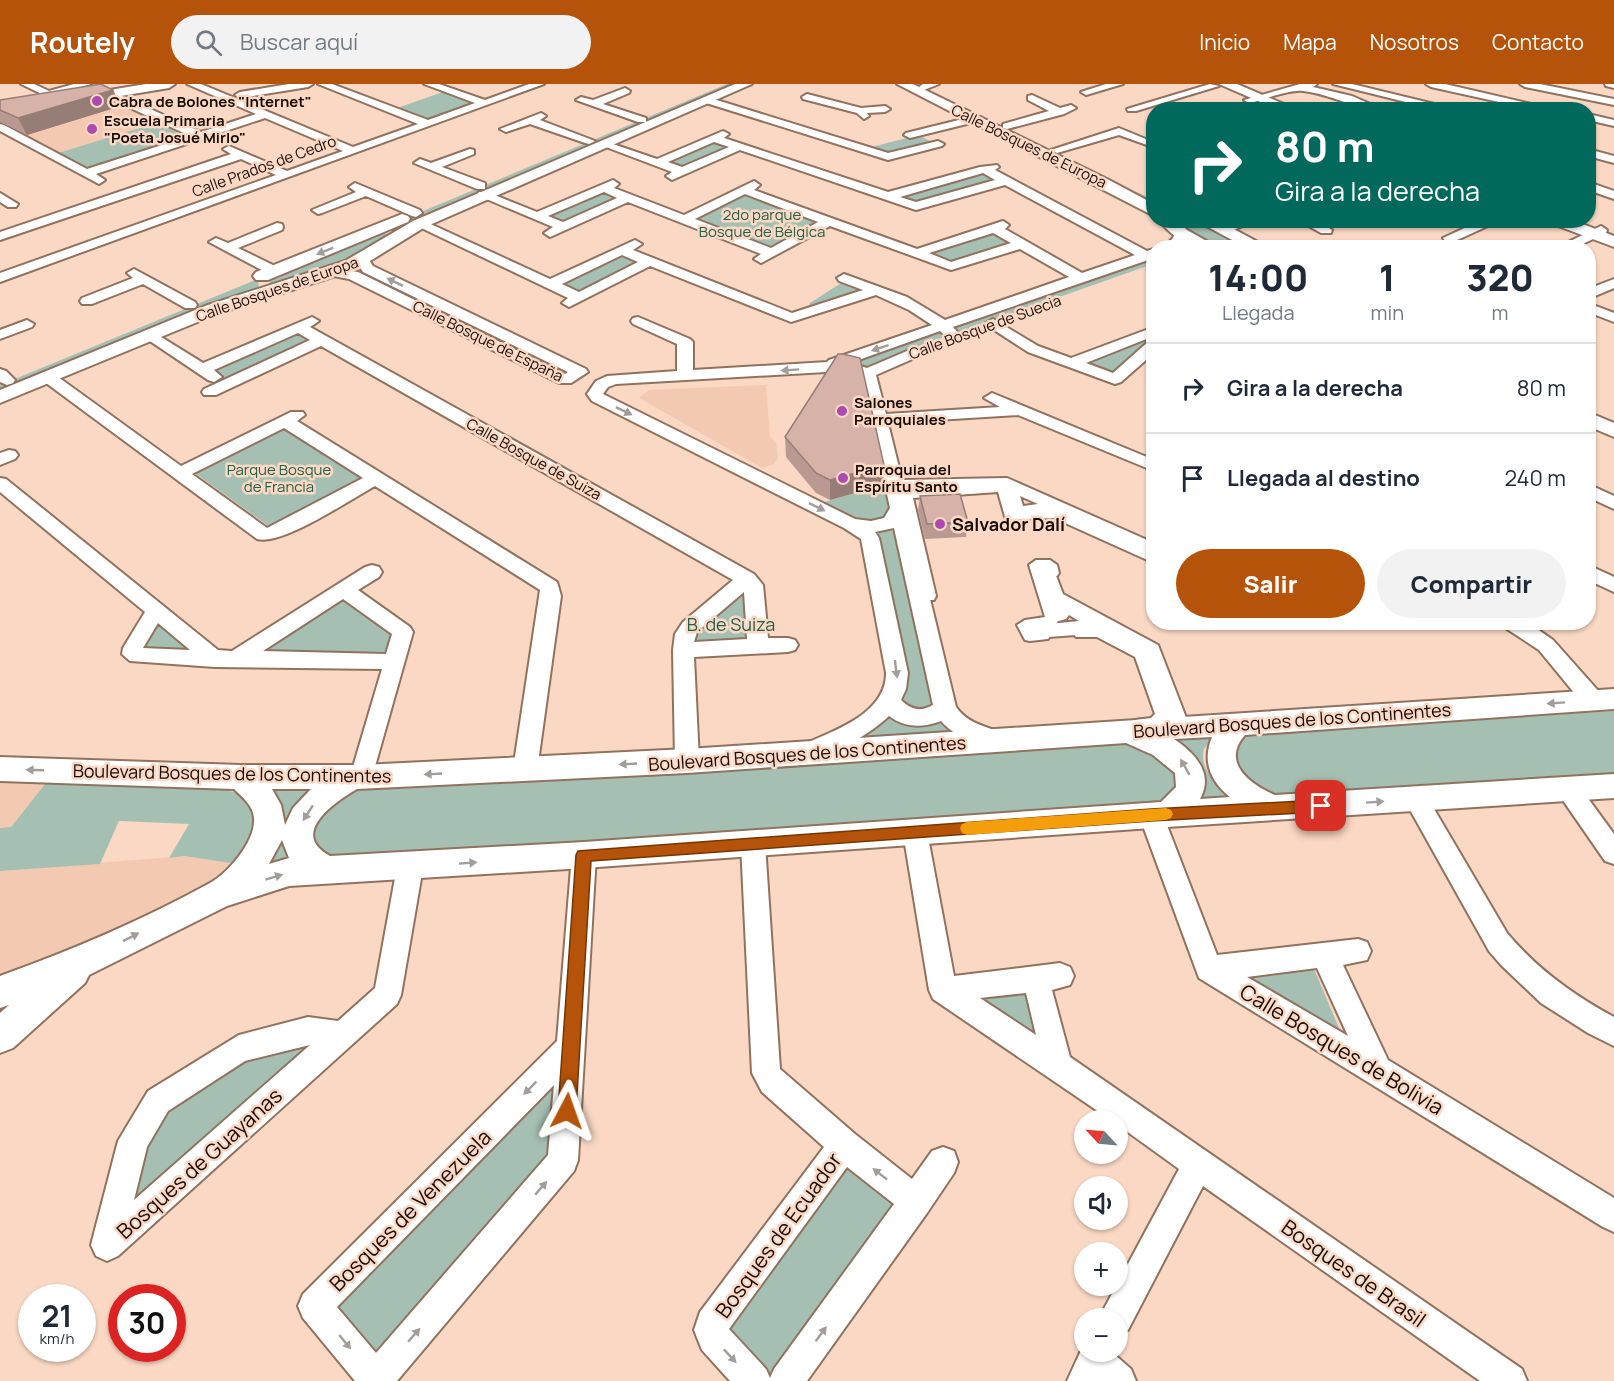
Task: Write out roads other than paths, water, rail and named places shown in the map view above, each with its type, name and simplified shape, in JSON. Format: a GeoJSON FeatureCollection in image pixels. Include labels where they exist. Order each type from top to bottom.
{"type":"FeatureCollection","features":[{"type":"Feature","properties":{"kind":"street"},"geometry":{"type":"LineString","coordinates":[[26,84],[48,94],[73,95],[73,98],[61,102]]}},
{"type":"Feature","properties":{"kind":"street"},"geometry":{"type":"LineString","coordinates":[[0,106],[86,84]]}},
{"type":"Feature","properties":{"kind":"street"},"geometry":{"type":"LineString","coordinates":[[0,112],[169,84]]}},
{"type":"Feature","properties":{"kind":"street"},"geometry":{"type":"LineString","coordinates":[[192,84],[353,151]]}},
{"type":"Feature","properties":{"kind":"street"},"geometry":{"type":"LineString","coordinates":[[213,84],[366,146]]}},
{"type":"Feature","properties":{"kind":"street"},"geometry":{"type":"LineString","coordinates":[[240,95],[308,84]]}},
{"type":"Feature","properties":{"kind":"street"},"geometry":{"type":"LineString","coordinates":[[323,84],[428,124]]}},
{"type":"Feature","properties":{"kind":"street"},"geometry":{"type":"LineString","coordinates":[[429,84],[484,103]]}},
{"type":"Feature","properties":{"kind":"street","name":"Calle Prados de Cedro"},"geometry":{"type":"LineString","coordinates":[[0,279],[539,84]]}},
{"type":"Feature","properties":{"kind":"street","name":"Calle Bosques de Europa"},"geometry":{"type":"LineString","coordinates":[[596,143],[642,120],[729,84]]}},
{"type":"Feature","properties":{"kind":"street","name":"Calle Bosques de Europa"},"geometry":{"type":"LineString","coordinates":[[0,398],[211,310],[364,235],[417,218],[596,143],[746,84]]}},
{"type":"Feature","properties":{"kind":"street","name":"Calle Bosques de Europa"},"geometry":{"type":"LineString","coordinates":[[903,84],[1104,183],[1146,207]]}},
{"type":"Feature","properties":{"kind":"street"},"geometry":{"type":"LineString","coordinates":[[1086,92],[1118,84]]}},
{"type":"Feature","properties":{"kind":"street"},"geometry":{"type":"LineString","coordinates":[[1338,84],[1418,102]]}},
{"type":"Feature","properties":{"kind":"street"},"geometry":{"type":"LineString","coordinates":[[1431,84],[1515,102]]}},
{"type":"Feature","properties":{"kind":"street"},"geometry":{"type":"LineString","coordinates":[[1526,84],[1614,103]]}},
{"type":"Feature","properties":{"kind":"street","name":"Calle Bosques de Europa"},"geometry":{"type":"LineString","coordinates":[[926,85],[1146,192]]}},
{"type":"Feature","properties":{"kind":"street"},"geometry":{"type":"LineString","coordinates":[[1156,102],[1216,85],[1262,102]]}},
{"type":"Feature","properties":{"kind":"street"},"geometry":{"type":"LineString","coordinates":[[1251,102],[1306,85],[1358,102]]}},
{"type":"Feature","properties":{"kind":"street"},"geometry":{"type":"LineString","coordinates":[[822,90],[804,99],[864,112],[885,109]]}},
{"type":"Feature","properties":{"kind":"street"},"geometry":{"type":"LineString","coordinates":[[593,104],[621,93],[603,92],[575,102],[593,104],[642,120]]}},
{"type":"Feature","properties":{"kind":"street"},"geometry":{"type":"LineString","coordinates":[[839,92],[864,112]]}},
{"type":"Feature","properties":{"kind":"street"},"geometry":{"type":"LineString","coordinates":[[109,94],[200,136]]}},
{"type":"Feature","properties":{"kind":"street"},"geometry":{"type":"LineString","coordinates":[[1060,112],[1036,100],[1052,99],[1083,113]]}},
{"type":"Feature","properties":{"kind":"street"},"geometry":{"type":"LineString","coordinates":[[707,100],[862,148],[884,159],[943,146],[918,133]]}},
{"type":"Feature","properties":{"kind":"street"},"geometry":{"type":"LineString","coordinates":[[1255,100],[1259,102]]}},
{"type":"Feature","properties":{"kind":"street"},"geometry":{"type":"LineString","coordinates":[[1596,109],[1614,103]]}},
{"type":"Feature","properties":{"kind":"street"},"geometry":{"type":"LineString","coordinates":[[1132,109],[1146,105]]}},
{"type":"Feature","properties":{"kind":"street"},"geometry":{"type":"LineString","coordinates":[[1007,126],[1071,108]]}},
{"type":"Feature","properties":{"kind":"street"},"geometry":{"type":"LineString","coordinates":[[87,173],[265,115]]}},
{"type":"Feature","properties":{"kind":"street"},"geometry":{"type":"LineString","coordinates":[[862,148],[975,119]]}},
{"type":"Feature","properties":{"kind":"street"},"geometry":{"type":"LineString","coordinates":[[1596,119],[1614,123]]}},
{"type":"Feature","properties":{"kind":"street"},"geometry":{"type":"LineString","coordinates":[[505,131],[536,120],[657,163],[677,173],[738,147]]}},
{"type":"Feature","properties":{"kind":"street"},"geometry":{"type":"LineString","coordinates":[[0,127],[124,193]]}},
{"type":"Feature","properties":{"kind":"street"},"geometry":{"type":"LineString","coordinates":[[1057,150],[1120,131],[1146,143]]}},
{"type":"Feature","properties":{"kind":"street"},"geometry":{"type":"LineString","coordinates":[[1108,134],[1135,146],[1146,144]]}},
{"type":"Feature","properties":{"kind":"street"},"geometry":{"type":"LineString","coordinates":[[657,163],[718,136],[738,147],[918,206],[1005,181]]}},
{"type":"Feature","properties":{"kind":"street"},"geometry":{"type":"LineString","coordinates":[[0,236],[234,152],[286,176]]}},
{"type":"Feature","properties":{"kind":"street"},"geometry":{"type":"LineString","coordinates":[[453,152],[420,166],[564,227]]}},
{"type":"Feature","properties":{"kind":"street"},"geometry":{"type":"LineString","coordinates":[[1596,154],[1614,160]]}},
{"type":"Feature","properties":{"kind":"street"},"geometry":{"type":"LineString","coordinates":[[889,196],[988,168],[1005,181],[1146,255]]}},
{"type":"Feature","properties":{"kind":"street"},"geometry":{"type":"LineString","coordinates":[[538,216],[608,186],[628,197],[685,219],[766,256],[829,221]]}},
{"type":"Feature","properties":{"kind":"street"},"geometry":{"type":"LineString","coordinates":[[322,202],[363,187],[417,218],[551,284],[575,300],[650,261]]}},
{"type":"Feature","properties":{"kind":"street"},"geometry":{"type":"LineString","coordinates":[[685,219],[749,187],[829,221],[951,266],[1022,244]]}},
{"type":"Feature","properties":{"kind":"street"},"geometry":{"type":"LineString","coordinates":[[1596,189],[1614,195]]}},
{"type":"Feature","properties":{"kind":"street"},"geometry":{"type":"LineString","coordinates":[[549,234],[628,197]]}},
{"type":"Feature","properties":{"kind":"street","name":"Calle Bosques de Europa"},"geometry":{"type":"LineString","coordinates":[[2,379],[190,305],[274,278],[334,272],[362,260],[392,241],[417,218]]}},
{"type":"Feature","properties":{"kind":"street"},"geometry":{"type":"LineString","coordinates":[[917,253],[999,226],[1022,244],[1082,279]]}},
{"type":"Feature","properties":{"kind":"street"},"geometry":{"type":"LineString","coordinates":[[1179,228],[1198,240]]}},
{"type":"Feature","properties":{"kind":"street"},"geometry":{"type":"LineString","coordinates":[[1220,228],[1245,240]]}},
{"type":"Feature","properties":{"kind":"street"},"geometry":{"type":"LineString","coordinates":[[1224,230],[1229,228]]}},
{"type":"Feature","properties":{"kind":"street"},"geometry":{"type":"LineString","coordinates":[[1450,238],[1475,228]]}},
{"type":"Feature","properties":{"kind":"street"},"geometry":{"type":"LineString","coordinates":[[1584,228],[1602,233],[1614,242]]}},
{"type":"Feature","properties":{"kind":"street"},"geometry":{"type":"LineString","coordinates":[[270,230],[216,245],[274,278]]}},
{"type":"Feature","properties":{"kind":"street"},"geometry":{"type":"LineString","coordinates":[[364,235],[391,231],[396,234],[392,241]]}},
{"type":"Feature","properties":{"kind":"street"},"geometry":{"type":"LineString","coordinates":[[1583,240],[1602,233]]}},
{"type":"Feature","properties":{"kind":"street"},"geometry":{"type":"LineString","coordinates":[[551,284],[636,244]]}},
{"type":"Feature","properties":{"kind":"street"},"geometry":{"type":"LineString","coordinates":[[623,251],[791,318],[877,290]]}},
{"type":"Feature","properties":{"kind":"street","name":"Calle Bosque de España"},"geometry":{"type":"LineString","coordinates":[[334,272],[353,275],[564,379],[569,379],[580,372],[368,269],[362,260]]}},
{"type":"Feature","properties":{"kind":"street","name":"Calle Bosque de Suecia"},"geometry":{"type":"LineString","coordinates":[[851,524],[598,398],[595,394],[596,388],[613,379],[844,366],[868,372],[1082,279],[1146,260]]}},
{"type":"Feature","properties":{"kind":"street","name":"Calle Bosque de Suecia"},"geometry":{"type":"LineString","coordinates":[[816,368],[945,338],[993,323],[1146,260]]}},
{"type":"Feature","properties":{"kind":"street"},"geometry":{"type":"LineString","coordinates":[[858,270],[839,281],[877,290],[914,304],[945,338]]}},
{"type":"Feature","properties":{"kind":"street"},"geometry":{"type":"LineString","coordinates":[[92,292],[142,273],[190,305]]}},
{"type":"Feature","properties":{"kind":"street"},"geometry":{"type":"LineString","coordinates":[[1596,292],[1614,284]]}},
{"type":"Feature","properties":{"kind":"street"},"geometry":{"type":"LineString","coordinates":[[791,318],[801,306],[818,295]]}},
{"type":"Feature","properties":{"kind":"street"},"geometry":{"type":"LineString","coordinates":[[1596,310],[1614,318]]}},
{"type":"Feature","properties":{"kind":"street"},"geometry":{"type":"LineString","coordinates":[[665,318],[644,324],[686,343],[685,376]]}},
{"type":"Feature","properties":{"kind":"street"},"geometry":{"type":"LineString","coordinates":[[993,323],[1033,349],[1115,379],[1146,351]]}},
{"type":"Feature","properties":{"kind":"street"},"geometry":{"type":"LineString","coordinates":[[4,329],[27,324]]}},
{"type":"Feature","properties":{"kind":"street","name":"Calle Bosque de Suiza"},"geometry":{"type":"LineString","coordinates":[[204,369],[305,324],[321,340],[747,579]]}},
{"type":"Feature","properties":{"kind":"street"},"geometry":{"type":"LineString","coordinates":[[1072,363],[1146,334]]}},
{"type":"Feature","properties":{"kind":"street"},"geometry":{"type":"LineString","coordinates":[[148,335],[204,369],[225,385]]}},
{"type":"Feature","properties":{"kind":"street"},"geometry":{"type":"LineString","coordinates":[[210,392],[321,340]]}},
{"type":"Feature","properties":{"kind":"street"},"geometry":{"type":"LineString","coordinates":[[868,372],[945,708],[951,721],[964,729],[999,740]]}},
{"type":"Feature","properties":{"kind":"street"},"geometry":{"type":"LineString","coordinates":[[48,377],[262,534],[268,536],[376,477]]}},
{"type":"Feature","properties":{"kind":"street"},"geometry":{"type":"LineString","coordinates":[[946,414],[997,394],[1020,409],[1146,463]]}},
{"type":"Feature","properties":{"kind":"street"},"geometry":{"type":"LineString","coordinates":[[880,418],[946,414],[973,416],[1020,409]]}},
{"type":"Feature","properties":{"kind":"street"},"geometry":{"type":"LineString","coordinates":[[1596,410],[1614,418]]}},
{"type":"Feature","properties":{"kind":"street"},"geometry":{"type":"LineString","coordinates":[[180,473],[293,417],[376,477],[550,587],[551,596],[525,770]]}},
{"type":"Feature","properties":{"kind":"street"},"geometry":{"type":"LineString","coordinates":[[1596,422],[1614,431]]}},
{"type":"Feature","properties":{"kind":"street"},"geometry":{"type":"LineString","coordinates":[[895,486],[1007,483],[1146,546]]}},
{"type":"Feature","properties":{"kind":"street"},"geometry":{"type":"LineString","coordinates":[[1,486],[155,612],[225,659]]}},
{"type":"Feature","properties":{"kind":"street"},"geometry":{"type":"LineString","coordinates":[[1063,629],[1050,565],[1036,565],[1053,618],[1049,623],[1025,625],[1030,636],[1099,632],[1141,654],[1164,716],[1155,724],[987,731],[970,725],[959,716],[954,703],[906,494],[1003,488],[1011,517],[1056,514],[1146,554]]}},
{"type":"Feature","properties":{"kind":"street"},"geometry":{"type":"LineString","coordinates":[[1596,493],[1614,503]]}},
{"type":"Feature","properties":{"kind":"street"},"geometry":{"type":"LineString","coordinates":[[851,524],[871,527],[891,523],[900,507]]}},
{"type":"Feature","properties":{"kind":"street"},"geometry":{"type":"LineString","coordinates":[[806,752],[858,728],[889,701],[896,689],[897,673],[870,538],[865,532],[851,524]]}},
{"type":"Feature","properties":{"kind":"street"},"geometry":{"type":"LineString","coordinates":[[1045,570],[1057,596],[1150,650],[1179,728]]}},
{"type":"Feature","properties":{"kind":"street"},"geometry":{"type":"LineString","coordinates":[[225,659],[372,572]]}},
{"type":"Feature","properties":{"kind":"street"},"geometry":{"type":"LineString","coordinates":[[1596,575],[1614,585]]}},
{"type":"Feature","properties":{"kind":"street"},"geometry":{"type":"LineString","coordinates":[[687,761],[683,650],[686,630],[747,579],[753,585],[758,645]]}},
{"type":"Feature","properties":{"kind":"street"},"geometry":{"type":"LineString","coordinates":[[328,870],[311,861],[301,851],[297,836],[303,819],[313,805],[329,791],[357,777],[396,662],[402,630],[344,590]]}},
{"type":"Feature","properties":{"kind":"street"},"geometry":{"type":"LineString","coordinates":[[155,612],[133,648],[134,654],[142,657],[396,662]]}},
{"type":"Feature","properties":{"kind":"street"},"geometry":{"type":"LineString","coordinates":[[1035,631],[1106,626]]}},
{"type":"Feature","properties":{"kind":"street"},"geometry":{"type":"LineString","coordinates":[[1523,630],[1546,645],[1604,700]]}},
{"type":"Feature","properties":{"kind":"street"},"geometry":{"type":"LineString","coordinates":[[683,650],[788,645]]}},
{"type":"Feature","properties":{"kind":"street","name":"Boulevard Bosques de los Continentes"},"geometry":{"type":"LineString","coordinates":[[0,769],[241,777],[357,777],[525,770],[1604,700]]}},
{"type":"Feature","properties":{"kind":"street"},"geometry":{"type":"LineString","coordinates":[[889,701],[896,711],[905,717],[925,718],[936,715],[945,708]]}},
{"type":"Feature","properties":{"kind":"street"},"geometry":{"type":"LineString","coordinates":[[1238,725],[1228,733],[1220,749],[1222,764],[1230,780],[1249,797],[1278,808]]}},
{"type":"Feature","properties":{"kind":"street"},"geometry":{"type":"LineString","coordinates":[[1120,731],[1168,747],[1186,766],[1192,785],[1185,800],[1160,814]]}},
{"type":"Feature","properties":{"kind":"street"},"geometry":{"type":"LineString","coordinates":[[218,894],[243,873],[264,847],[270,823],[266,804],[241,777]]}},
{"type":"Feature","properties":{"kind":"street"},"geometry":{"type":"LineString","coordinates":[[0,992],[86,960],[218,894],[289,872],[410,867],[1160,814],[1614,786]]}},
{"type":"Feature","properties":{"kind":"street"},"geometry":{"type":"LineString","coordinates":[[1568,789],[1614,853]]}},
{"type":"Feature","properties":{"kind":"street"},"geometry":{"type":"LineString","coordinates":[[1416,799],[1512,961],[1568,1007],[1614,1032]]}},
{"type":"Feature","properties":{"kind":"street"},"geometry":{"type":"LineString","coordinates":[[1160,814],[1209,969],[1358,951]]}},
{"type":"Feature","properties":{"kind":"street"},"geometry":{"type":"LineString","coordinates":[[915,832],[943,990],[1048,977],[1058,1066]]}},
{"type":"Feature","properties":{"kind":"street","name":"Bosques de Ecuador"},"geometry":{"type":"LineString","coordinates":[[753,844],[766,1073],[772,1082],[844,1145],[916,1202]]}},
{"type":"Feature","properties":{"kind":"street","name":"Bosques de Venezuela"},"geometry":{"type":"LineString","coordinates":[[572,1046],[315,1306],[376,1380],[560,1164],[564,1154],[572,1046],[584,855]]}},
{"type":"Feature","properties":{"kind":"street","name":"Bosques de Guayanas"},"geometry":{"type":"LineString","coordinates":[[342,1035],[308,1031],[239,1049],[158,1101],[133,1141],[107,1245],[387,995],[410,867]]}},
{"type":"Feature","properties":{"kind":"street"},"geometry":{"type":"LineString","coordinates":[[1325,956],[1378,1070]]}},
{"type":"Feature","properties":{"kind":"street"},"geometry":{"type":"LineString","coordinates":[[0,1036],[86,960]]}},
{"type":"Feature","properties":{"kind":"street","name":"Calle Bosques de Bolivia"},"geometry":{"type":"LineString","coordinates":[[1209,969],[1614,1216]]}},
{"type":"Feature","properties":{"kind":"street","name":"Bosques de Brasil"},"geometry":{"type":"LineString","coordinates":[[943,990],[1058,1066],[1510,1381]]}},
{"type":"Feature","properties":{"kind":"street","name":"Bosques de Ecuador"},"geometry":{"type":"LineString","coordinates":[[754,1381],[714,1338],[711,1330],[712,1324],[844,1145]]}},
{"type":"Feature","properties":{"kind":"street"},"geometry":{"type":"LineString","coordinates":[[786,1381],[943,1162]]}},
{"type":"Feature","properties":{"kind":"street"},"geometry":{"type":"LineString","coordinates":[[1121,1308],[1198,1164]]}},
{"type":"Feature","properties":{"kind":"place","name":"Cabra de Bolones \"Internet\""},"geometry":{"type":"Point","coordinates":[97,101]}},
{"type":"Feature","properties":{"kind":"place","name":"Escuela Primaria \"Poeta Josué Mirlo\""},"geometry":{"type":"Point","coordinates":[92,129]}},
{"type":"Feature","properties":{"kind":"place","name":"Salones Parroquiales"},"geometry":{"type":"Point","coordinates":[842,411]}},
{"type":"Feature","properties":{"kind":"place","name":"Parroquia del Espíritu Santo"},"geometry":{"type":"Point","coordinates":[843,478]}},
{"type":"Feature","properties":{"kind":"place","name":"Salvador Dalí"},"geometry":{"type":"Point","coordinates":[940,524]}},
{"type":"Feature","properties":{"kind":"park label","name":"2do parque Bosque de Bélgica"},"geometry":{"type":"Point","coordinates":[762,222]}},
{"type":"Feature","properties":{"kind":"park label","name":"Parque Bosque de Francia"},"geometry":{"type":"Point","coordinates":[279,478]}},
{"type":"Feature","properties":{"kind":"park label","name":"B. de Suiza"},"geometry":{"type":"Point","coordinates":[731,624]}}]}
